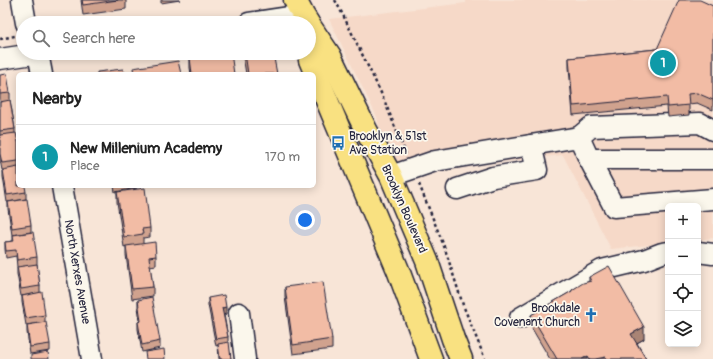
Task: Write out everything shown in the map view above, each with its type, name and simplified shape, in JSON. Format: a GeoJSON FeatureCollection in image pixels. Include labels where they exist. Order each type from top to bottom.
{"type":"FeatureCollection","features":[{"type":"Feature","properties":{"kind":"main road","name":"Brooklyn Boulevard"},"geometry":{"type":"LineString","coordinates":[[316,35],[330,56],[366,130],[391,176],[426,261],[461,359]]}},
{"type":"Feature","properties":{"kind":"main road"},"geometry":{"type":"LineString","coordinates":[[310,60],[315,72]]}},
{"type":"Feature","properties":{"kind":"main road"},"geometry":{"type":"LineString","coordinates":[[316,74],[398,270],[431,359]]}},
{"type":"Feature","properties":{"kind":"street"},"geometry":{"type":"LineString","coordinates":[[21,16],[22,0]]}},
{"type":"Feature","properties":{"kind":"street"},"geometry":{"type":"LineString","coordinates":[[0,59],[16,57]]}},
{"type":"Feature","properties":{"kind":"street"},"geometry":{"type":"LineString","coordinates":[[40,60],[42,72]]}},
{"type":"Feature","properties":{"kind":"street"},"geometry":{"type":"LineString","coordinates":[[391,176],[435,161],[579,137],[591,128],[700,123],[713,130]]}},
{"type":"Feature","properties":{"kind":"street"},"geometry":{"type":"LineString","coordinates":[[579,137],[614,207],[713,199]]}},
{"type":"Feature","properties":{"kind":"street"},"geometry":{"type":"LineString","coordinates":[[457,189],[493,177],[537,170],[531,145]]}},
{"type":"Feature","properties":{"kind":"street"},"geometry":{"type":"LineString","coordinates":[[589,159],[713,159]]}},
{"type":"Feature","properties":{"kind":"street","name":"North Xerxes Avenue"},"geometry":{"type":"LineString","coordinates":[[62,188],[92,359]]}},
{"type":"Feature","properties":{"kind":"street"},"geometry":{"type":"LineString","coordinates":[[520,318],[602,270],[644,260],[665,252]]}},
{"type":"Feature","properties":{"kind":"street"},"geometry":{"type":"LineString","coordinates":[[701,252],[713,254]]}},
{"type":"Feature","properties":{"kind":"street"},"geometry":{"type":"LineString","coordinates":[[239,313],[245,359]]}},
{"type":"Feature","properties":{"kind":"path"},"geometry":{"type":"LineString","coordinates":[[0,39],[16,31]]}},
{"type":"Feature","properties":{"kind":"shaded area"},"geometry":{"type":"Polygon","coordinates":[[[466,0],[713,0],[713,238],[701,240],[701,203],[665,203],[665,243],[611,249],[563,155],[454,167],[402,178],[383,145],[377,117],[329,19],[466,3],[466,0]]]}},
{"type":"Feature","properties":{"kind":"building"},"geometry":{"type":"Polygon","coordinates":[[[82,0],[118,0],[83,5],[82,0]]]}},
{"type":"Feature","properties":{"kind":"building"},"geometry":{"type":"Polygon","coordinates":[[[679,0],[700,0],[713,6],[713,100],[697,93],[688,94],[689,105],[668,107],[667,97],[573,106],[569,58],[657,49],[679,0]]]}},
{"type":"Feature","properties":{"kind":"building"},"geometry":{"type":"Polygon","coordinates":[[[190,60],[232,60],[234,72],[192,72],[190,60]]]}},
{"type":"Feature","properties":{"kind":"building"},"geometry":{"type":"Polygon","coordinates":[[[246,60],[274,60],[277,72],[248,72],[246,60]]]}},
{"type":"Feature","properties":{"kind":"building"},"geometry":{"type":"Polygon","coordinates":[[[178,61],[181,72],[134,72],[133,68],[178,61]]]}},
{"type":"Feature","properties":{"kind":"building"},"geometry":{"type":"Polygon","coordinates":[[[123,69],[124,72],[97,72],[123,69]]]}},
{"type":"Feature","properties":{"kind":"building"},"geometry":{"type":"Polygon","coordinates":[[[7,74],[10,93],[0,94],[0,75],[7,74]]]}},
{"type":"Feature","properties":{"kind":"building"},"geometry":{"type":"Polygon","coordinates":[[[10,100],[15,129],[0,131],[0,102],[10,100]]]}},
{"type":"Feature","properties":{"kind":"building"},"geometry":{"type":"Polygon","coordinates":[[[16,133],[16,161],[2,163],[0,154],[0,135],[16,133]]]}},
{"type":"Feature","properties":{"kind":"building"},"geometry":{"type":"Polygon","coordinates":[[[16,167],[16,188],[25,188],[26,192],[7,195],[3,170],[16,167]]]}},
{"type":"Feature","properties":{"kind":"building"},"geometry":{"type":"Polygon","coordinates":[[[145,188],[150,228],[142,229],[143,234],[124,237],[117,192],[145,188]]]}},
{"type":"Feature","properties":{"kind":"building"},"geometry":{"type":"Polygon","coordinates":[[[27,199],[31,225],[12,228],[8,202],[27,199]]]}},
{"type":"Feature","properties":{"kind":"building"},"geometry":{"type":"Polygon","coordinates":[[[33,232],[37,257],[17,260],[16,250],[6,251],[5,242],[14,241],[13,235],[33,232]]]}},
{"type":"Feature","properties":{"kind":"building"},"geometry":{"type":"Polygon","coordinates":[[[155,242],[156,256],[149,257],[153,287],[132,289],[126,246],[155,242]]]}},
{"type":"Feature","properties":{"kind":"building"},"geometry":{"type":"Polygon","coordinates":[[[37,264],[40,286],[21,289],[17,267],[37,264]]]}},
{"type":"Feature","properties":{"kind":"building","name":"Brookdale Covenant Church"},"geometry":{"type":"Polygon","coordinates":[[[609,266],[644,327],[631,334],[646,359],[607,359],[606,357],[590,359],[588,356],[582,359],[557,359],[531,315],[583,283],[591,281],[589,277],[609,266]]]}},
{"type":"Feature","properties":{"kind":"building"},"geometry":{"type":"Polygon","coordinates":[[[323,282],[332,339],[293,345],[285,287],[323,282]]]}},
{"type":"Feature","properties":{"kind":"building"},"geometry":{"type":"Polygon","coordinates":[[[42,292],[45,315],[26,318],[22,296],[42,292]]]}},
{"type":"Feature","properties":{"kind":"building"},"geometry":{"type":"Polygon","coordinates":[[[224,295],[226,307],[222,308],[228,337],[216,339],[208,298],[224,295]]]}},
{"type":"Feature","properties":{"kind":"building"},"geometry":{"type":"Polygon","coordinates":[[[152,297],[160,341],[142,345],[138,322],[141,321],[138,300],[152,297]]]}},
{"type":"Feature","properties":{"kind":"building"},"geometry":{"type":"Polygon","coordinates":[[[46,322],[50,344],[30,347],[27,325],[46,322]]]}},
{"type":"Feature","properties":{"kind":"building"},"geometry":{"type":"Polygon","coordinates":[[[229,342],[231,359],[220,359],[218,344],[229,342]]]}},
{"type":"Feature","properties":{"kind":"building"},"geometry":{"type":"Polygon","coordinates":[[[164,349],[165,359],[146,359],[145,352],[164,349]]]}},
{"type":"Feature","properties":{"kind":"building"},"geometry":{"type":"Polygon","coordinates":[[[48,352],[49,359],[31,359],[31,355],[48,352]]]}},
{"type":"Feature","properties":{"kind":"place","name":"New Millenium Academy"},"geometry":{"type":"Point","coordinates":[663,63]}},
{"type":"Feature","properties":{"kind":"place","name":"Brooklyn & 51st Ave Station"},"geometry":{"type":"Point","coordinates":[338,143]}},
{"type":"Feature","properties":{"kind":"place","name":"Brookdale Covenant Church"},"geometry":{"type":"Point","coordinates":[591,315]}}]}
